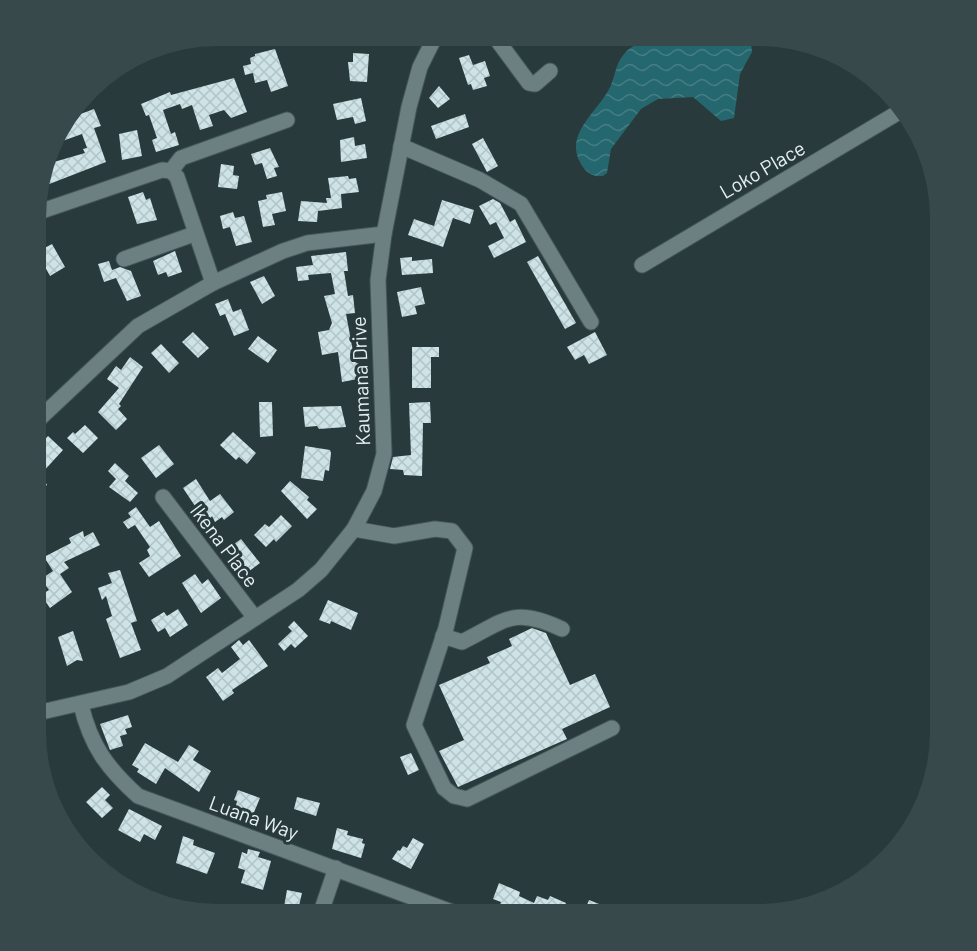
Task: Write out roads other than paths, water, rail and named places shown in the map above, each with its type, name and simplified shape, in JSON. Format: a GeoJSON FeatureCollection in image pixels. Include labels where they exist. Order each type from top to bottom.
{"type":"FeatureCollection","features":[{"type":"Feature","properties":{"kind":"street","name":"Kaumana Drive"},"geometry":{"type":"LineString","coordinates":[[47,711],[129,692],[167,676],[298,590],[321,570],[354,529],[374,491],[384,454],[378,306],[384,234],[401,146],[420,67],[430,46]]}},
{"type":"Feature","properties":{"kind":"street"},"geometry":{"type":"LineString","coordinates":[[502,46],[529,83],[535,84],[550,71]]}},
{"type":"Feature","properties":{"kind":"street","name":"Loko Place"},"geometry":{"type":"LineString","coordinates":[[642,265],[895,114]]}},
{"type":"Feature","properties":{"kind":"street"},"geometry":{"type":"LineString","coordinates":[[171,171],[181,158],[287,120]]}},
{"type":"Feature","properties":{"kind":"street"},"geometry":{"type":"LineString","coordinates":[[401,146],[480,180],[521,204],[591,322]]}},
{"type":"Feature","properties":{"kind":"street"},"geometry":{"type":"LineString","coordinates":[[47,209],[162,170],[171,171],[177,177],[194,234],[213,283]]}},
{"type":"Feature","properties":{"kind":"street"},"geometry":{"type":"LineString","coordinates":[[124,259],[194,234]]}},
{"type":"Feature","properties":{"kind":"street"},"geometry":{"type":"LineString","coordinates":[[46,412],[138,326],[213,283],[307,243],[384,234]]}},
{"type":"Feature","properties":{"kind":"street","name":"Ikena Place"},"geometry":{"type":"LineString","coordinates":[[163,497],[255,618]]}},
{"type":"Feature","properties":{"kind":"street"},"geometry":{"type":"LineString","coordinates":[[354,529],[394,536],[435,529],[452,531],[465,548],[443,636],[414,725],[444,788],[454,796],[468,799],[612,728]]}},
{"type":"Feature","properties":{"kind":"street"},"geometry":{"type":"LineString","coordinates":[[443,636],[462,642],[515,615],[540,619],[562,629]]}},
{"type":"Feature","properties":{"kind":"street","name":"Luana Way"},"geometry":{"type":"LineString","coordinates":[[81,705],[88,734],[101,757],[118,778],[138,796],[431,904]]}},
{"type":"Feature","properties":{"kind":"street"},"geometry":{"type":"LineString","coordinates":[[324,904],[336,868]]}},
{"type":"Feature","properties":{"kind":"water"},"geometry":{"type":"Polygon","coordinates":[[[635,46],[751,46],[752,52],[740,74],[734,118],[721,121],[693,97],[658,99],[641,109],[611,149],[607,173],[603,176],[596,176],[590,174],[581,164],[576,144],[583,125],[608,91],[619,62],[627,51],[635,46]]]}}]}
